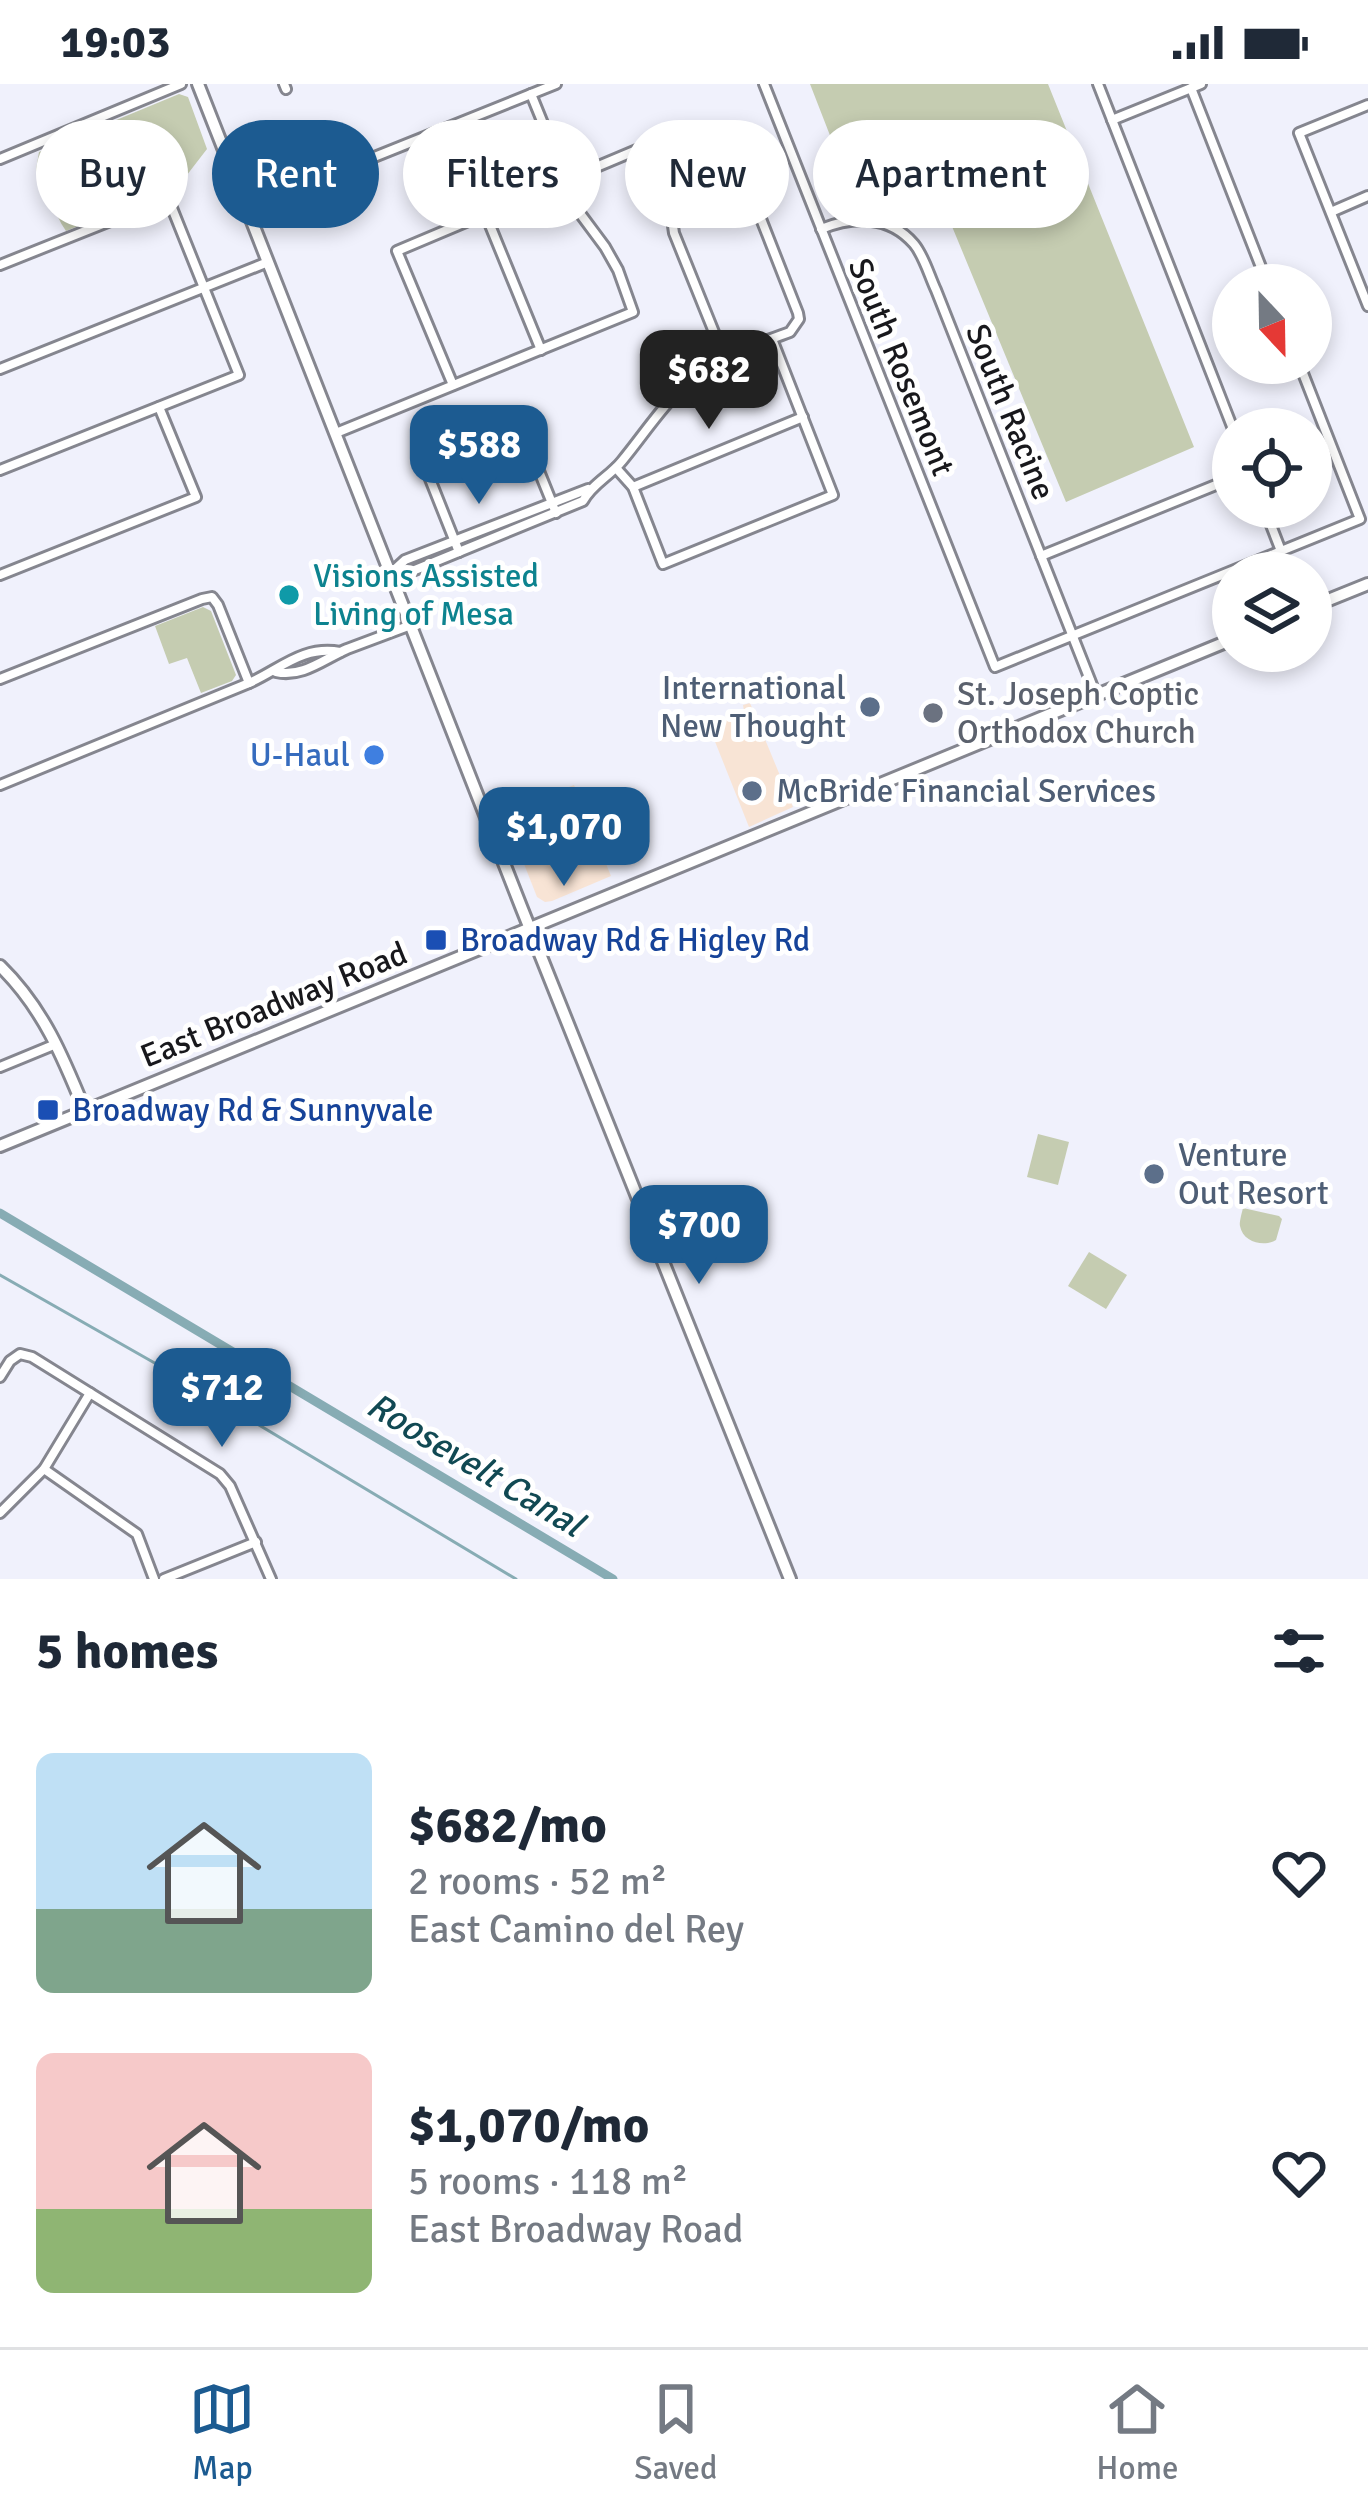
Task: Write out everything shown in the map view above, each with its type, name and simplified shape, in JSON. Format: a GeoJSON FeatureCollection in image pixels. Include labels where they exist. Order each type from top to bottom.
{"type":"FeatureCollection","features":[{"type":"Feature","properties":{"kind":"main road"},"geometry":{"type":"LineString","coordinates":[[198,84],[213,120]]}},
{"type":"Feature","properties":{"kind":"main road"},"geometry":{"type":"LineString","coordinates":[[255,228],[790,1579]]}},
{"type":"Feature","properties":{"kind":"main road"},"geometry":{"type":"LineString","coordinates":[[1332,599],[1368,584]]}},
{"type":"Feature","properties":{"kind":"main road","name":"East Broadway Road"},"geometry":{"type":"LineString","coordinates":[[0,1146],[1212,648]]}},
{"type":"Feature","properties":{"kind":"main road"},"geometry":{"type":"LineString","coordinates":[[0,967],[30,998],[57,1043],[85,1111]]}},
{"type":"Feature","properties":{"kind":"street"},"geometry":{"type":"LineString","coordinates":[[0,159],[181,84]]}},
{"type":"Feature","properties":{"kind":"street"},"geometry":{"type":"LineString","coordinates":[[379,155],[556,84]]}},
{"type":"Feature","properties":{"kind":"street","name":"South Rosemont"},"geometry":{"type":"LineString","coordinates":[[764,84],[995,667],[1072,635]]}},
{"type":"Feature","properties":{"kind":"street"},"geometry":{"type":"LineString","coordinates":[[1098,84],[1225,408]]}},
{"type":"Feature","properties":{"kind":"street"},"geometry":{"type":"LineString","coordinates":[[1112,120],[1196,86],[1260,264]]}},
{"type":"Feature","properties":{"kind":"street"},"geometry":{"type":"LineString","coordinates":[[530,94],[541,120]]}},
{"type":"Feature","properties":{"kind":"street"},"geometry":{"type":"LineString","coordinates":[[1368,105],[1299,133],[1365,289],[1368,307]]}},
{"type":"Feature","properties":{"kind":"street"},"geometry":{"type":"LineString","coordinates":[[391,573],[405,560],[590,489],[616,468],[686,382],[724,357],[790,332],[798,314],[750,192],[744,188],[725,189],[680,208],[672,219],[724,357]]}},
{"type":"Feature","properties":{"kind":"street"},"geometry":{"type":"LineString","coordinates":[[1330,212],[1368,196]]}},
{"type":"Feature","properties":{"kind":"street"},"geometry":{"type":"LineString","coordinates":[[0,266],[168,198],[239,375],[0,470]]}},
{"type":"Feature","properties":{"kind":"street","name":"South Racine"},"geometry":{"type":"LineString","coordinates":[[821,229],[867,219],[886,224],[916,246],[1096,695]]}},
{"type":"Feature","properties":{"kind":"street"},"geometry":{"type":"LineString","coordinates":[[450,228],[397,251],[453,385]]}},
{"type":"Feature","properties":{"kind":"street"},"geometry":{"type":"LineString","coordinates":[[491,228],[541,350]]}},
{"type":"Feature","properties":{"kind":"street"},"geometry":{"type":"LineString","coordinates":[[336,433],[633,312],[617,270],[591,228]]}},
{"type":"Feature","properties":{"kind":"street"},"geometry":{"type":"LineString","coordinates":[[0,369],[268,262]]}},
{"type":"Feature","properties":{"kind":"street"},"geometry":{"type":"LineString","coordinates":[[616,468],[632,487],[663,564],[833,495],[772,339]]}},
{"type":"Feature","properties":{"kind":"street"},"geometry":{"type":"LineString","coordinates":[[1072,635],[1360,519],[1307,384]]}},
{"type":"Feature","properties":{"kind":"street"},"geometry":{"type":"LineString","coordinates":[[0,575],[196,497],[159,406]]}},
{"type":"Feature","properties":{"kind":"street"},"geometry":{"type":"LineString","coordinates":[[632,487],[803,418]]}},
{"type":"Feature","properties":{"kind":"street"},"geometry":{"type":"LineString","coordinates":[[524,434],[556,513]]}},
{"type":"Feature","properties":{"kind":"street"},"geometry":{"type":"LineString","coordinates":[[425,469],[459,552]]}},
{"type":"Feature","properties":{"kind":"street"},"geometry":{"type":"LineString","coordinates":[[1041,556],[1212,487]]}},
{"type":"Feature","properties":{"kind":"street"},"geometry":{"type":"LineString","coordinates":[[391,573],[410,572],[556,513],[583,501],[590,489]]}},
{"type":"Feature","properties":{"kind":"street"},"geometry":{"type":"LineString","coordinates":[[1272,528],[1281,551]]}},
{"type":"Feature","properties":{"kind":"street"},"geometry":{"type":"LineString","coordinates":[[0,679],[212,597],[249,683]]}},
{"type":"Feature","properties":{"kind":"street"},"geometry":{"type":"LineString","coordinates":[[0,785],[276,672],[280,664],[329,650],[340,652],[411,625]]}},
{"type":"Feature","properties":{"kind":"street"},"geometry":{"type":"LineString","coordinates":[[0,1067],[57,1043]]}},
{"type":"Feature","properties":{"kind":"street"},"geometry":{"type":"LineString","coordinates":[[0,1376],[20,1354],[32,1357],[220,1474],[230,1486],[271,1579]]}},
{"type":"Feature","properties":{"kind":"street"},"geometry":{"type":"LineString","coordinates":[[0,1513],[44,1469],[90,1393]]}},
{"type":"Feature","properties":{"kind":"street"},"geometry":{"type":"LineString","coordinates":[[44,1469],[137,1534],[154,1579]]}},
{"type":"Feature","properties":{"kind":"street"},"geometry":{"type":"LineString","coordinates":[[164,1579],[256,1542]]}},
{"type":"Feature","properties":{"kind":"shaded area"},"geometry":{"type":"Polygon","coordinates":[[[750,703],[793,807],[749,827],[708,724],[744,711],[743,705],[750,703]]]}},
{"type":"Feature","properties":{"kind":"shaded area"},"geometry":{"type":"Polygon","coordinates":[[[574,785],[611,876],[545,902],[537,897],[504,813],[574,785]]]}},
{"type":"Feature","properties":{"kind":"green space"},"geometry":{"type":"Polygon","coordinates":[[[810,84],[1048,84],[1062,120],[824,120],[810,84]]]}},
{"type":"Feature","properties":{"kind":"green space"},"geometry":{"type":"Polygon","coordinates":[[[179,94],[188,97],[207,149],[188,174],[188,120],[116,120],[179,94]]]}},
{"type":"Feature","properties":{"kind":"green space"},"geometry":{"type":"Polygon","coordinates":[[[1089,186],[1194,447],[1066,502],[953,228],[1089,228],[1089,186]]]}},
{"type":"Feature","properties":{"kind":"green space"},"geometry":{"type":"Polygon","coordinates":[[[203,607],[211,611],[236,675],[201,693],[187,658],[169,664],[155,626],[203,607]]]}},
{"type":"Feature","properties":{"kind":"green space"},"geometry":{"type":"Polygon","coordinates":[[[1038,1134],[1069,1142],[1058,1185],[1027,1177],[1038,1134]]]}},
{"type":"Feature","properties":{"kind":"green space"},"geometry":{"type":"Polygon","coordinates":[[[1243,1208],[1279,1216],[1276,1240],[1261,1243],[1245,1236],[1240,1225],[1243,1208]]]}},
{"type":"Feature","properties":{"kind":"green space"},"geometry":{"type":"Polygon","coordinates":[[[1089,1252],[1127,1275],[1106,1309],[1068,1286],[1089,1252]]]}},
{"type":"Feature","properties":{"kind":"waterway","name":"Roosevelt Canal"},"geometry":{"type":"LineString","coordinates":[[0,1213],[613,1579]]}},
{"type":"Feature","properties":{"kind":"waterway"},"geometry":{"type":"LineString","coordinates":[[0,1275],[516,1579]]}},
{"type":"Feature","properties":{"kind":"place","name":"Visions Assisted Living of Mesa"},"geometry":{"type":"Point","coordinates":[289,595]}},
{"type":"Feature","properties":{"kind":"place","name":"International New Thought"},"geometry":{"type":"Point","coordinates":[870,707]}},
{"type":"Feature","properties":{"kind":"place","name":"St. Joseph Coptic Orthodox Church"},"geometry":{"type":"Point","coordinates":[933,713]}},
{"type":"Feature","properties":{"kind":"place","name":"U-Haul"},"geometry":{"type":"Point","coordinates":[374,755]}},
{"type":"Feature","properties":{"kind":"place","name":"McBride Financial Services"},"geometry":{"type":"Point","coordinates":[752,791]}},
{"type":"Feature","properties":{"kind":"place","name":"Broadway Rd & Higley Rd"},"geometry":{"type":"Point","coordinates":[436,940]}},
{"type":"Feature","properties":{"kind":"place","name":"Broadway Rd & Sunnyvale"},"geometry":{"type":"Point","coordinates":[48,1110]}},
{"type":"Feature","properties":{"kind":"place","name":"Venture Out Resort"},"geometry":{"type":"Point","coordinates":[1154,1174]}}]}
